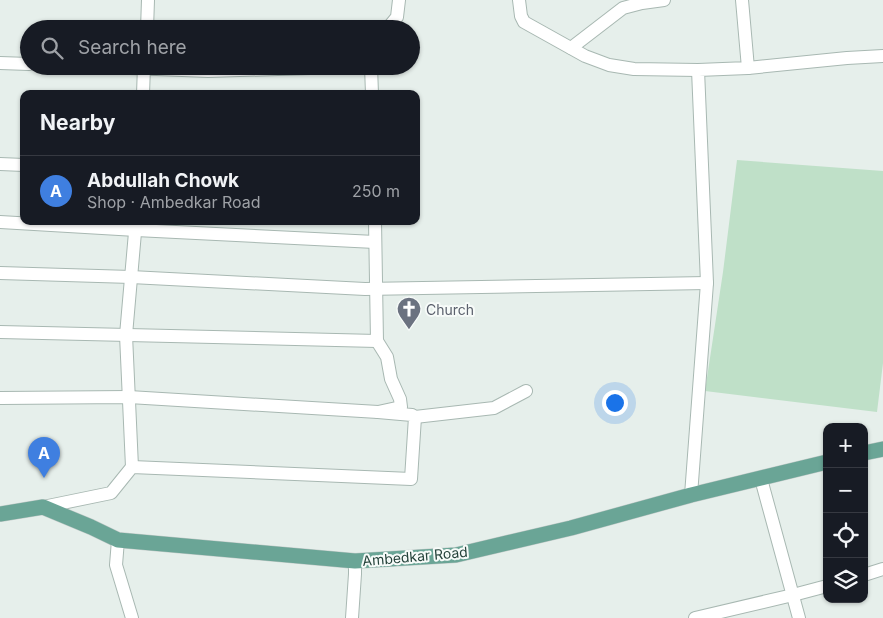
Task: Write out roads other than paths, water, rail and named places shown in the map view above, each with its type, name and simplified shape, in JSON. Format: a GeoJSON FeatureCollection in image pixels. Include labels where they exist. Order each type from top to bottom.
{"type":"FeatureCollection","features":[{"type":"Feature","properties":{"kind":"main road"},"geometry":{"type":"LineString","coordinates":[[868,452],[883,449]]}},
{"type":"Feature","properties":{"kind":"main road","name":"Ambedkar Road"},"geometry":{"type":"LineString","coordinates":[[43,507],[118,540],[354,560],[456,555],[571,528],[691,495],[823,463]]}},
{"type":"Feature","properties":{"kind":"main road"},"geometry":{"type":"LineString","coordinates":[[0,514],[43,507]]}},
{"type":"Feature","properties":{"kind":"street"},"geometry":{"type":"LineString","coordinates":[[147,20],[148,0]]}},
{"type":"Feature","properties":{"kind":"street"},"geometry":{"type":"LineString","coordinates":[[394,20],[397,17],[398,0]]}},
{"type":"Feature","properties":{"kind":"street"},"geometry":{"type":"LineString","coordinates":[[519,0],[521,16],[524,22],[596,61],[624,68],[698,70],[748,68],[883,56]]}},
{"type":"Feature","properties":{"kind":"street"},"geometry":{"type":"LineString","coordinates":[[571,48],[623,8],[664,0]]}},
{"type":"Feature","properties":{"kind":"street"},"geometry":{"type":"LineString","coordinates":[[742,0],[748,68]]}},
{"type":"Feature","properties":{"kind":"street"},"geometry":{"type":"LineString","coordinates":[[0,63],[20,64]]}},
{"type":"Feature","properties":{"kind":"street"},"geometry":{"type":"LineString","coordinates":[[691,495],[708,283],[698,70]]}},
{"type":"Feature","properties":{"kind":"street"},"geometry":{"type":"LineString","coordinates":[[143,90],[144,75]]}},
{"type":"Feature","properties":{"kind":"street"},"geometry":{"type":"LineString","coordinates":[[371,75],[372,90]]}},
{"type":"Feature","properties":{"kind":"street"},"geometry":{"type":"LineString","coordinates":[[0,164],[20,166]]}},
{"type":"Feature","properties":{"kind":"street"},"geometry":{"type":"LineString","coordinates":[[0,222],[20,223]]}},
{"type":"Feature","properties":{"kind":"street"},"geometry":{"type":"LineString","coordinates":[[102,225],[375,242]]}},
{"type":"Feature","properties":{"kind":"street"},"geometry":{"type":"LineString","coordinates":[[375,225],[377,341],[387,357],[391,379],[400,399],[401,407],[378,412]]}},
{"type":"Feature","properties":{"kind":"street"},"geometry":{"type":"LineString","coordinates":[[43,507],[111,493],[132,467],[126,334],[136,226]]}},
{"type":"Feature","properties":{"kind":"street"},"geometry":{"type":"LineString","coordinates":[[0,273],[376,288],[708,283]]}},
{"type":"Feature","properties":{"kind":"street"},"geometry":{"type":"LineString","coordinates":[[0,332],[377,341]]}},
{"type":"Feature","properties":{"kind":"street"},"geometry":{"type":"LineString","coordinates":[[0,398],[129,397],[378,412],[416,417],[494,408],[526,391]]}},
{"type":"Feature","properties":{"kind":"street"},"geometry":{"type":"LineString","coordinates":[[132,467],[411,479],[416,417]]}},
{"type":"Feature","properties":{"kind":"street"},"geometry":{"type":"LineString","coordinates":[[761,479],[799,618]]}},
{"type":"Feature","properties":{"kind":"street"},"geometry":{"type":"LineString","coordinates":[[118,540],[116,565],[132,618]]}},
{"type":"Feature","properties":{"kind":"street"},"geometry":{"type":"LineString","coordinates":[[352,618],[356,574],[354,560]]}},
{"type":"Feature","properties":{"kind":"street"},"geometry":{"type":"LineString","coordinates":[[868,573],[883,569]]}},
{"type":"Feature","properties":{"kind":"street"},"geometry":{"type":"LineString","coordinates":[[695,618],[793,596],[823,587]]}},
{"type":"Feature","properties":{"kind":"place","name":"Church"},"geometry":{"type":"Point","coordinates":[409,330]}},
{"type":"Feature","properties":{"kind":"place","name":"Abdullah Chowk"},"geometry":{"type":"Point","coordinates":[44,478]}}]}
